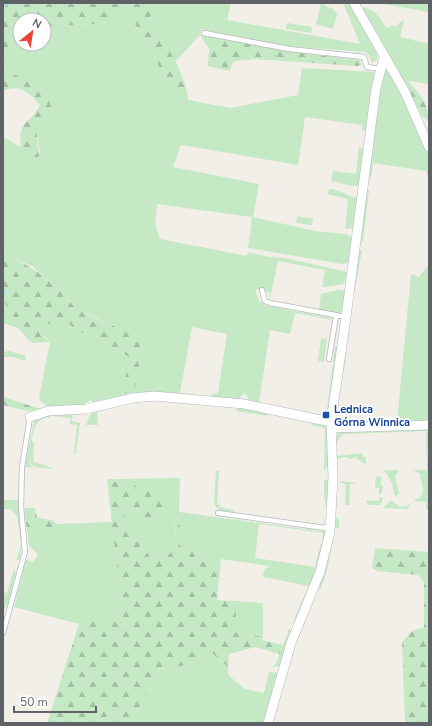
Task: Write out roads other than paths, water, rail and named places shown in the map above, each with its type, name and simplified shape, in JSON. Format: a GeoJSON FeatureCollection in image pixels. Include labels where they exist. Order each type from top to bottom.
{"type":"FeatureCollection","features":[{"type":"Feature","properties":{"kind":"street"},"geometry":{"type":"LineString","coordinates":[[354,3],[415,112],[429,147]]}},
{"type":"Feature","properties":{"kind":"street"},"geometry":{"type":"LineString","coordinates":[[268,723],[291,643],[314,590],[322,566],[330,525],[333,477],[331,425],[376,88],[384,57]]}},
{"type":"Feature","properties":{"kind":"street"},"geometry":{"type":"LineString","coordinates":[[30,417],[48,411],[86,409],[133,398],[154,396],[244,404],[331,425],[429,425]]}},
{"type":"Feature","properties":{"kind":"lane"},"geometry":{"type":"LineString","coordinates":[[204,33],[289,49],[364,57],[367,67],[381,69]]}},
{"type":"Feature","properties":{"kind":"lane"},"geometry":{"type":"LineString","coordinates":[[262,290],[265,301],[270,303],[346,317]]}},
{"type":"Feature","properties":{"kind":"lane"},"geometry":{"type":"LineString","coordinates":[[329,359],[336,316]]}},
{"type":"Feature","properties":{"kind":"lane"},"geometry":{"type":"LineString","coordinates":[[332,341],[342,342]]}},
{"type":"Feature","properties":{"kind":"lane"},"geometry":{"type":"LineString","coordinates":[[3,633],[25,552],[21,507],[22,467],[30,417]]}},
{"type":"Feature","properties":{"kind":"lane"},"geometry":{"type":"LineString","coordinates":[[218,514],[325,528],[330,525]]}},
{"type":"Feature","properties":{"kind":"waterway"},"geometry":{"type":"LineString","coordinates":[[3,5],[9,3]]}},
{"type":"Feature","properties":{"kind":"place","name":"Lednica Górna Winnica"},"geometry":{"type":"Point","coordinates":[326,415]}}]}
